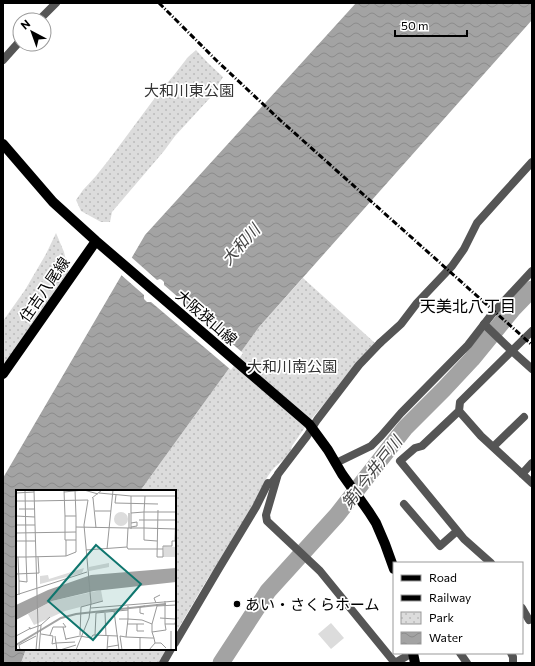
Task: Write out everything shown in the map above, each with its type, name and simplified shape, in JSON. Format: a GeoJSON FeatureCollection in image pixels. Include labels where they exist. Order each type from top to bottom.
{"type":"FeatureCollection","features":[{"type":"Feature","properties":{"kind":"main road","name":"大阪狭山線"},"geometry":{"type":"LineString","coordinates":[[3,144],[53,202],[99,244],[311,426],[376,523],[393,566]]}},
{"type":"Feature","properties":{"kind":"main road","name":"住吉八尾線"},"geometry":{"type":"LineString","coordinates":[[3,374],[99,244]]}},
{"type":"Feature","properties":{"kind":"street"},"geometry":{"type":"LineString","coordinates":[[47,12],[56,3]]}},
{"type":"Feature","properties":{"kind":"street"},"geometry":{"type":"LineString","coordinates":[[3,60],[12,50]]}},
{"type":"Feature","properties":{"kind":"street"},"geometry":{"type":"LineString","coordinates":[[176,641],[256,508],[268,483],[272,484],[311,426],[359,365],[400,324],[417,303],[455,262],[478,223],[532,162]]}},
{"type":"Feature","properties":{"kind":"street"},"geometry":{"type":"LineString","coordinates":[[336,463],[371,446],[401,413],[486,327],[492,314],[532,271]]}},
{"type":"Feature","properties":{"kind":"street"},"geometry":{"type":"LineString","coordinates":[[486,327],[532,369]]}},
{"type":"Feature","properties":{"kind":"street"},"geometry":{"type":"LineString","coordinates":[[490,562],[464,539],[400,461],[415,448],[422,446],[459,411],[460,402],[532,331]]}},
{"type":"Feature","properties":{"kind":"street"},"geometry":{"type":"LineString","coordinates":[[459,411],[480,436],[532,483]]}},
{"type":"Feature","properties":{"kind":"street"},"geometry":{"type":"LineString","coordinates":[[493,447],[524,417]]}},
{"type":"Feature","properties":{"kind":"street"},"geometry":{"type":"LineString","coordinates":[[522,474],[532,463]]}},
{"type":"Feature","properties":{"kind":"street"},"geometry":{"type":"LineString","coordinates":[[278,474],[266,515],[267,522],[320,571],[395,663],[410,654]]}},
{"type":"Feature","properties":{"kind":"street"},"geometry":{"type":"LineString","coordinates":[[404,504],[440,546],[457,531]]}},
{"type":"Feature","properties":{"kind":"street"},"geometry":{"type":"LineString","coordinates":[[523,610],[528,620]]}},
{"type":"Feature","properties":{"kind":"street"},"geometry":{"type":"LineString","coordinates":[[163,663],[170,650]]}},
{"type":"Feature","properties":{"kind":"street"},"geometry":{"type":"LineString","coordinates":[[461,654],[467,663]]}},
{"type":"Feature","properties":{"kind":"green space","name":"大和川東公園"},"geometry":{"type":"Polygon","coordinates":[[[196,50],[223,77],[209,99],[175,136],[112,212],[110,222],[101,222],[81,211],[76,200],[83,190],[111,157],[157,95],[188,57],[196,50]]]}},
{"type":"Feature","properties":{"kind":"green space"},"geometry":{"type":"Polygon","coordinates":[[[56,233],[64,252],[69,273],[3,368],[3,321],[25,290],[46,254],[56,233]]]}},
{"type":"Feature","properties":{"kind":"green space","name":"大和川南公園"},"geometry":{"type":"Polygon","coordinates":[[[303,278],[375,343],[357,362],[308,423],[292,446],[290,453],[268,476],[256,502],[176,632],[176,490],[141,490],[259,327],[303,278]]]}},
{"type":"Feature","properties":{"kind":"green space"},"geometry":{"type":"Polygon","coordinates":[[[331,623],[344,638],[331,649],[318,634],[331,623]]]}},
{"type":"Feature","properties":{"kind":"green space"},"geometry":{"type":"Polygon","coordinates":[[[26,650],[166,650],[160,663],[21,663],[26,650]]]}},
{"type":"Feature","properties":{"kind":"water","name":"大和川"},"geometry":{"type":"Polygon","coordinates":[[[356,3],[532,3],[532,20],[259,327],[141,490],[16,490],[16,650],[26,650],[21,663],[3,663],[3,478],[145,235],[356,3]]]}},
{"type":"Feature","properties":{"kind":"pier"},"geometry":{"type":"Polygon","coordinates":[[[130,256],[157,280],[162,280],[164,285],[243,353],[231,370],[151,302],[147,302],[144,299],[144,295],[120,274],[130,256]]]}},
{"type":"Feature","properties":{"kind":"waterway","name":"第1今井戸川"},"geometry":{"type":"LineString","coordinates":[[221,663],[268,591],[337,515],[405,428],[472,359],[512,310],[532,289]]}},
{"type":"Feature","properties":{"kind":"railway"},"geometry":{"type":"LineString","coordinates":[[159,3],[216,60],[280,120],[532,345]]}},
{"type":"Feature","properties":{"kind":"place","name":"あい・さくらホーム"},"geometry":{"type":"Point","coordinates":[237,604]}},
{"type":"Feature","properties":{"kind":"district","name":"天美北八丁目"},"geometry":{"type":"Point","coordinates":[468,305]}}]}
